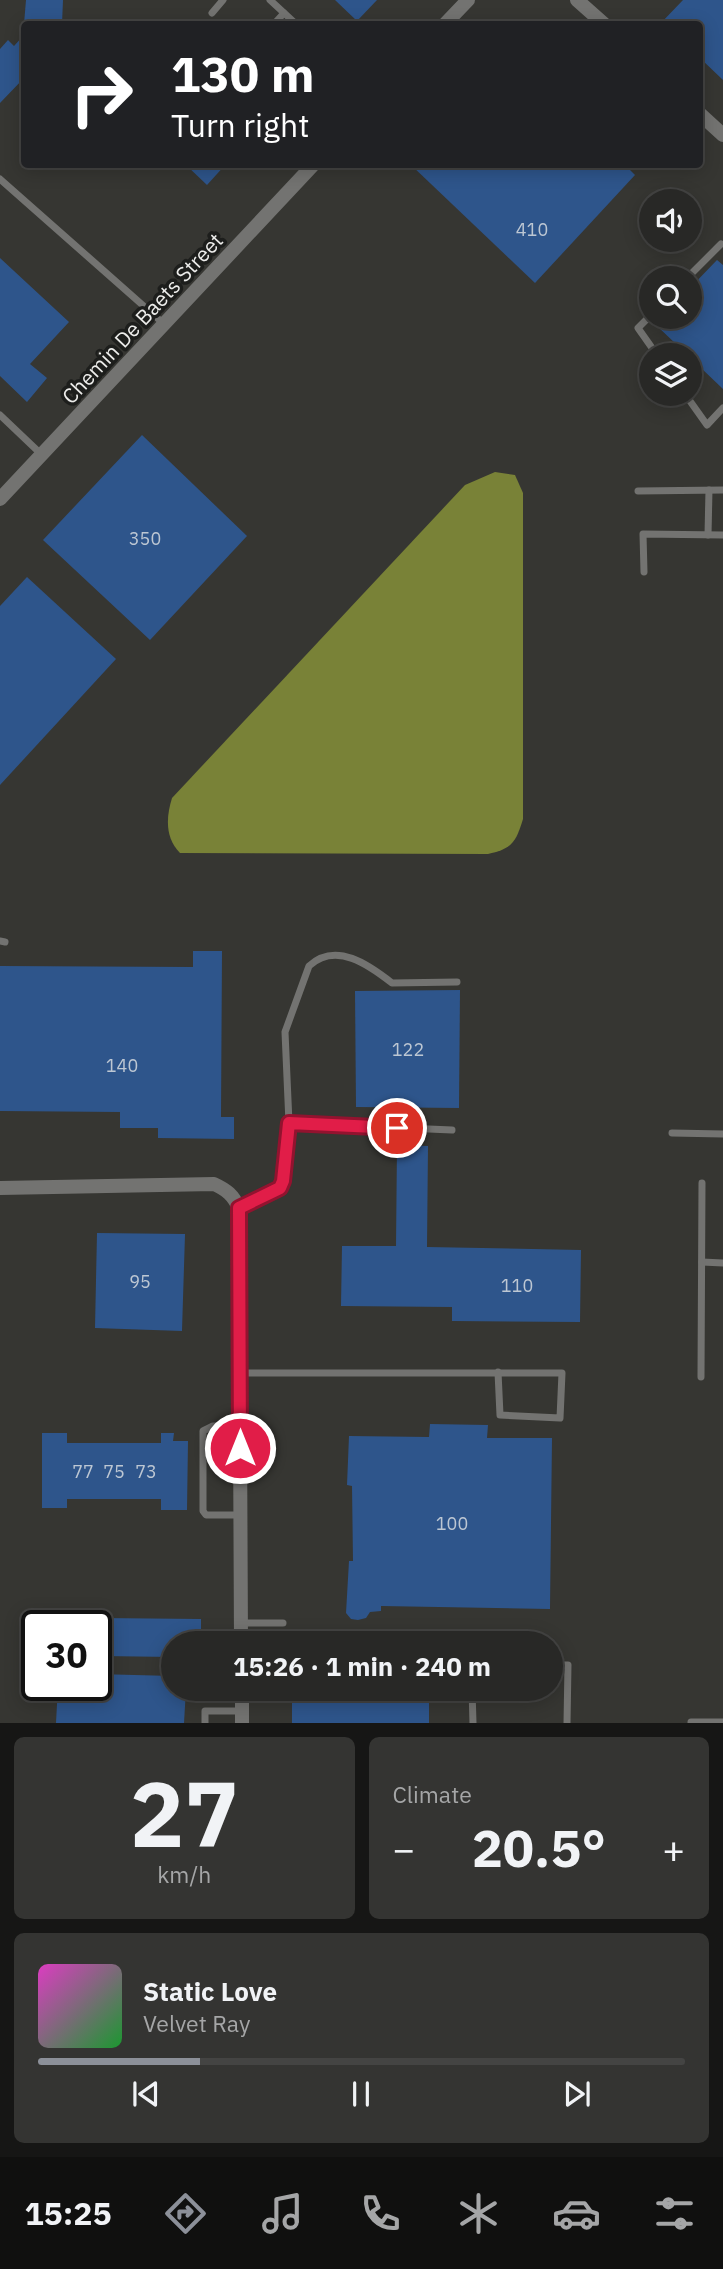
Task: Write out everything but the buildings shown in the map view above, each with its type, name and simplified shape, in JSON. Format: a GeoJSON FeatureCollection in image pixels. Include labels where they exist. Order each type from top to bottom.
{"type":"FeatureCollection","features":[{"type":"Feature","properties":{"kind":"street"},"geometry":{"type":"LineString","coordinates":[[448,21],[468,0]]}},
{"type":"Feature","properties":{"kind":"street"},"geometry":{"type":"LineString","coordinates":[[578,0],[601,21]]}},
{"type":"Feature","properties":{"kind":"street"},"geometry":{"type":"LineString","coordinates":[[703,117],[723,135]]}},
{"type":"Feature","properties":{"kind":"street","name":"Chemin De Baets Street"},"geometry":{"type":"LineString","coordinates":[[0,499],[310,168]]}},
{"type":"Feature","properties":{"kind":"street"},"geometry":{"type":"LineString","coordinates":[[0,1188],[214,1184],[234,1197],[239,1208],[241,1631]]}},
{"type":"Feature","properties":{"kind":"lane"},"geometry":{"type":"LineString","coordinates":[[212,13],[223,0]]}},
{"type":"Feature","properties":{"kind":"lane"},"geometry":{"type":"LineString","coordinates":[[270,0],[293,21]]}},
{"type":"Feature","properties":{"kind":"lane"},"geometry":{"type":"LineString","coordinates":[[277,21],[284,13]]}},
{"type":"Feature","properties":{"kind":"lane"},"geometry":{"type":"LineString","coordinates":[[0,179],[164,324]]}},
{"type":"Feature","properties":{"kind":"lane"},"geometry":{"type":"LineString","coordinates":[[699,266],[722,244]]}},
{"type":"Feature","properties":{"kind":"lane"},"geometry":{"type":"LineString","coordinates":[[639,327],[649,343]]}},
{"type":"Feature","properties":{"kind":"lane"},"geometry":{"type":"LineString","coordinates":[[694,406],[707,425],[723,408]]}},
{"type":"Feature","properties":{"kind":"lane"},"geometry":{"type":"LineString","coordinates":[[0,415],[42,454]]}},
{"type":"Feature","properties":{"kind":"lane"},"geometry":{"type":"LineString","coordinates":[[708,535],[709,490]]}},
{"type":"Feature","properties":{"kind":"lane"},"geometry":{"type":"LineString","coordinates":[[638,491],[723,490]]}},
{"type":"Feature","properties":{"kind":"lane"},"geometry":{"type":"LineString","coordinates":[[644,572],[643,534],[723,535]]}},
{"type":"Feature","properties":{"kind":"lane"},"geometry":{"type":"LineString","coordinates":[[239,1208],[280,1188],[283,1181],[289,1123],[285,1032],[309,966],[316,959],[342,955],[370,965],[392,984],[457,982]]}},
{"type":"Feature","properties":{"kind":"lane"},"geometry":{"type":"LineString","coordinates":[[289,1123],[452,1130]]}},
{"type":"Feature","properties":{"kind":"lane"},"geometry":{"type":"LineString","coordinates":[[673,1133],[723,1134]]}},
{"type":"Feature","properties":{"kind":"lane"},"geometry":{"type":"LineString","coordinates":[[701,1377],[702,1183]]}},
{"type":"Feature","properties":{"kind":"lane"},"geometry":{"type":"LineString","coordinates":[[702,1262],[723,1263]]}},
{"type":"Feature","properties":{"kind":"lane"},"geometry":{"type":"LineString","coordinates":[[240,1373],[498,1372],[562,1373],[560,1418],[500,1415],[498,1372]]}},
{"type":"Feature","properties":{"kind":"lane"},"geometry":{"type":"LineString","coordinates":[[240,1425],[213,1426],[203,1431],[203,1511],[206,1515],[241,1515]]}},
{"type":"Feature","properties":{"kind":"lane"},"geometry":{"type":"LineString","coordinates":[[241,1623],[283,1623]]}},
{"type":"Feature","properties":{"kind":"lane"},"geometry":{"type":"LineString","coordinates":[[563,1665],[568,1665],[567,1723]]}},
{"type":"Feature","properties":{"kind":"lane"},"geometry":{"type":"LineString","coordinates":[[472,1701],[472,1723]]}},
{"type":"Feature","properties":{"kind":"lane"},"geometry":{"type":"LineString","coordinates":[[205,1723],[205,1711],[242,1717]]}},
{"type":"Feature","properties":{"kind":"lane"},"geometry":{"type":"LineString","coordinates":[[691,1722],[723,1722]]}},
{"type":"Feature","properties":{"kind":"shaded area"},"geometry":{"type":"Polygon","coordinates":[[[495,472],[515,475],[523,493],[523,819],[512,843],[503,850],[488,854],[180,853],[169,834],[172,798],[465,485],[495,472]]]}},
{"type":"Feature","properties":{"kind":"route"},"geometry":{"type":"LineString","coordinates":[[240,1448],[239,1208],[280,1188],[289,1123],[397,1128]]}}]}
